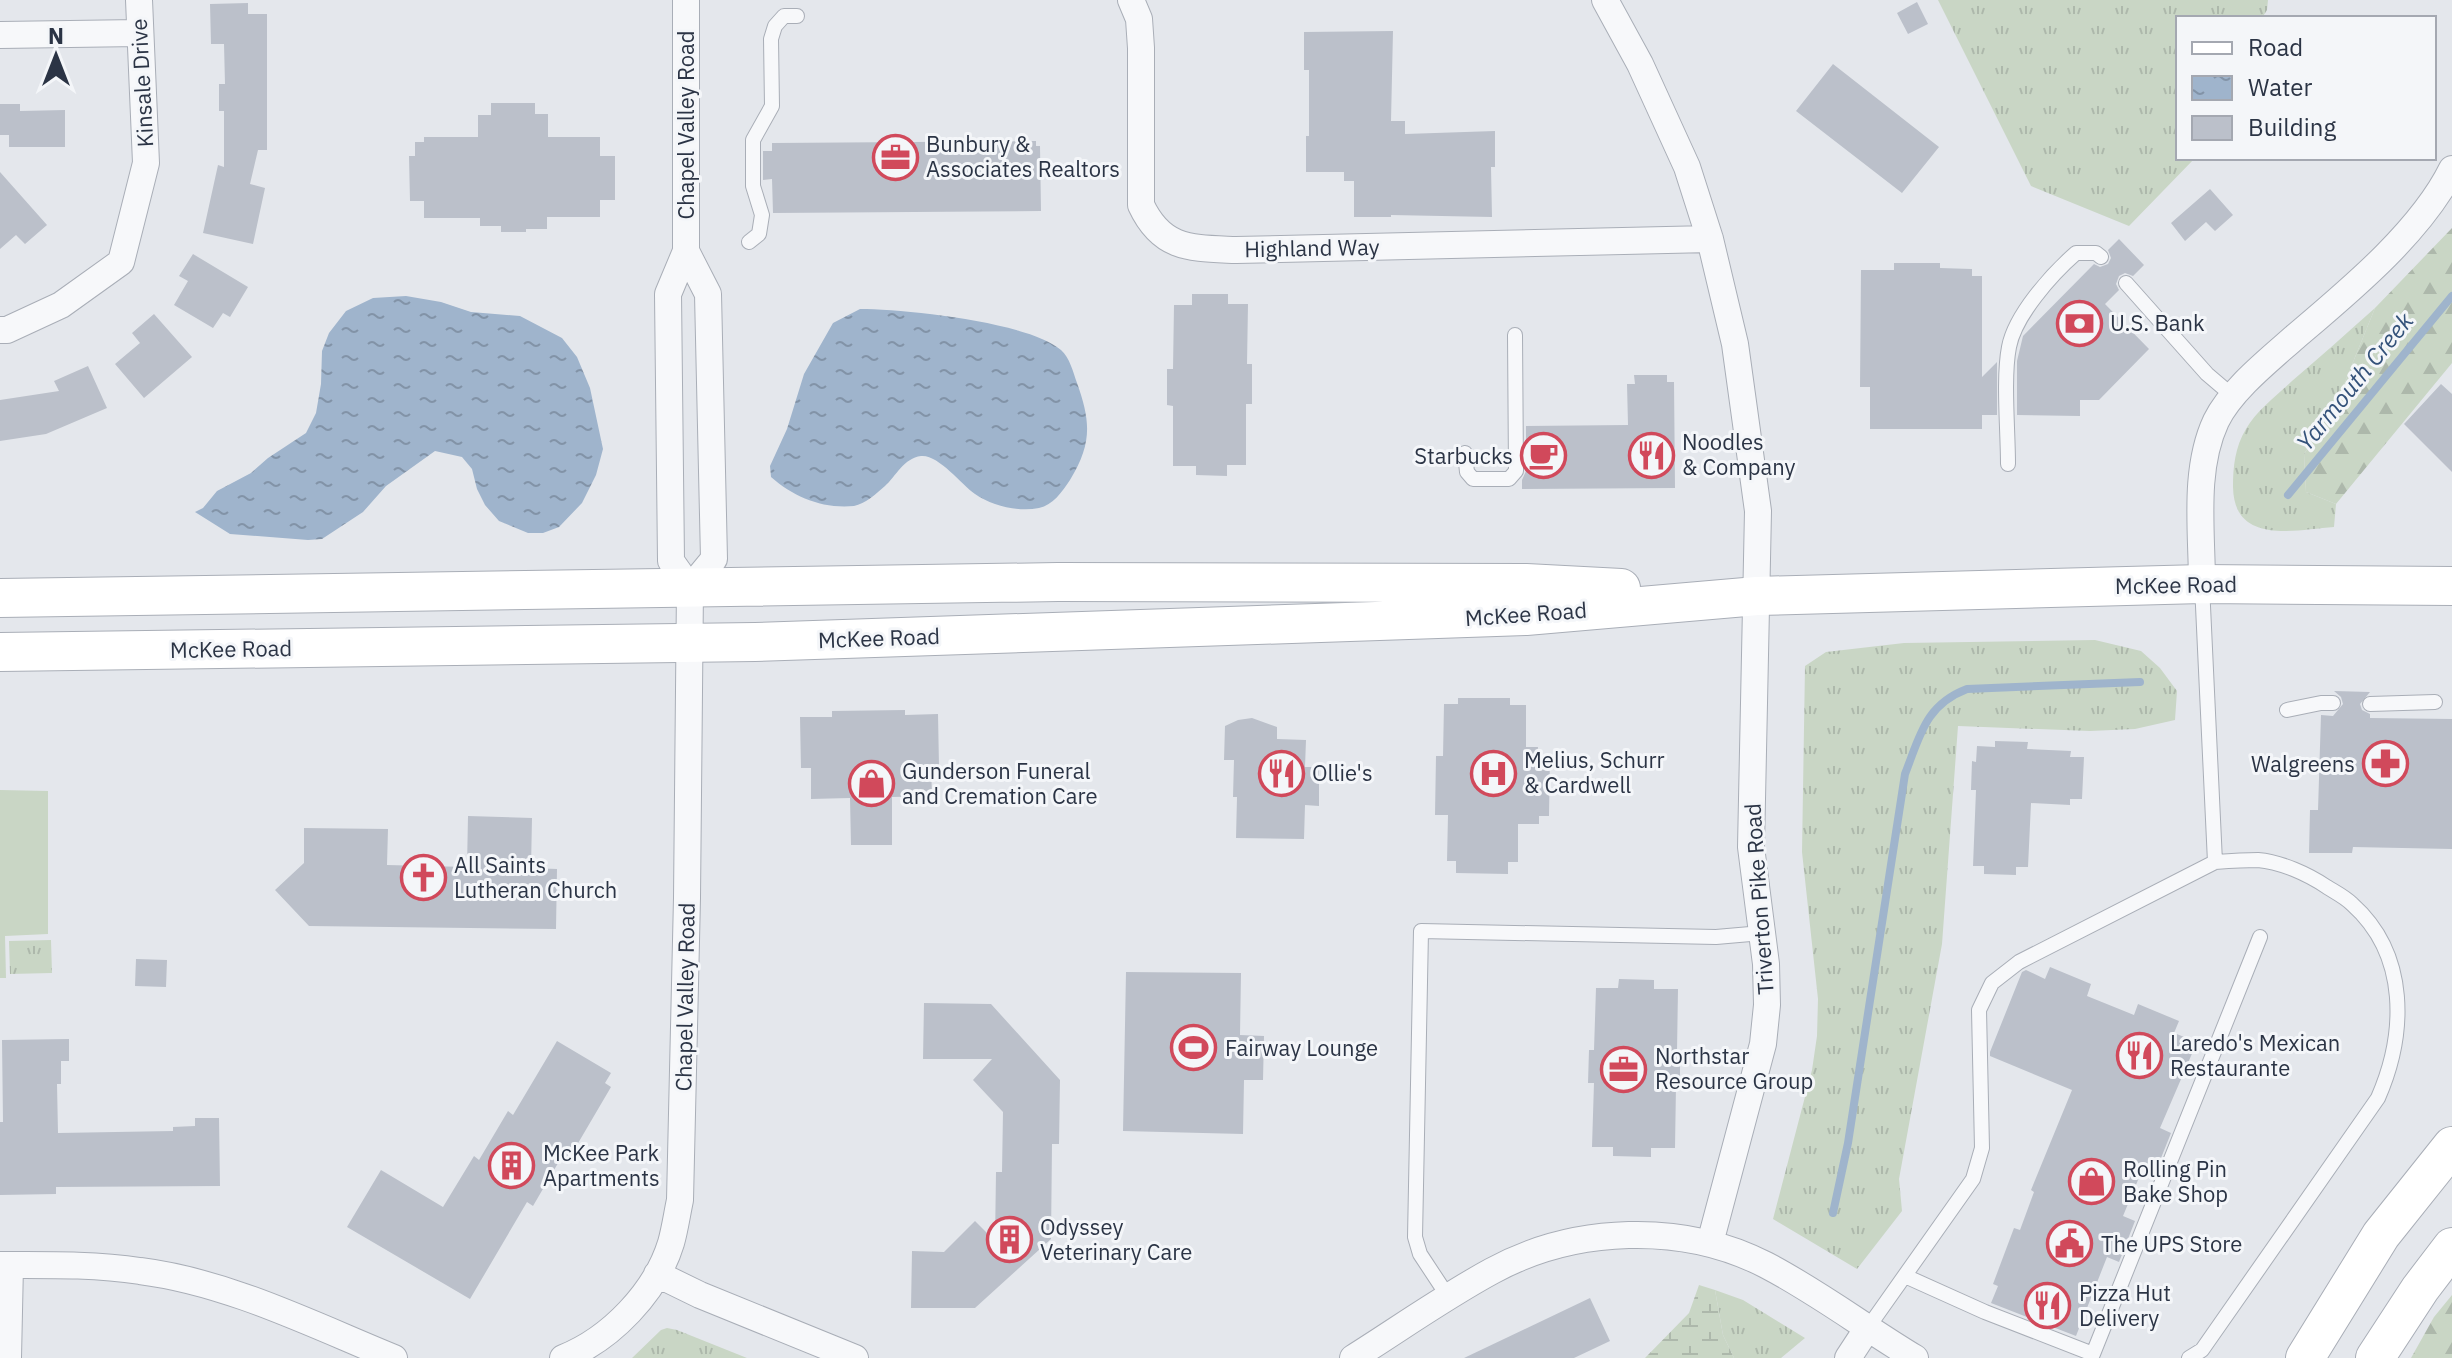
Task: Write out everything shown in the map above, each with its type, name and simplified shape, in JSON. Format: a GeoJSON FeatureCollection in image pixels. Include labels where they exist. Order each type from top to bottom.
{"type":"FeatureCollection","features":[{"type":"Feature","properties":{"kind":"main road","name":"McKee Road"},"geometry":{"type":"LineString","coordinates":[[0,598],[1058,582],[1526,583],[1757,596]]}},
{"type":"Feature","properties":{"kind":"main road","name":"McKee Road"},"geometry":{"type":"LineString","coordinates":[[0,652],[689,643],[1526,616],[1757,596],[2202,584],[2452,586]]}},
{"type":"Feature","properties":{"kind":"main road"},"geometry":{"type":"LineString","coordinates":[[2305,1358],[2381,1235],[2452,1146]]}},
{"type":"Feature","properties":{"kind":"main road"},"geometry":{"type":"LineString","coordinates":[[2375,1358],[2452,1247]]}},
{"type":"Feature","properties":{"kind":"street","name":"Kinsale Drive"},"geometry":{"type":"LineString","coordinates":[[0,330],[7,330],[61,305],[121,262],[146,163],[139,0]]}},
{"type":"Feature","properties":{"kind":"street","name":"Chapel Valley Road"},"geometry":{"type":"LineString","coordinates":[[563,1358],[613,1327],[638,1303],[657,1274],[671,1244],[680,1200],[690,588],[671,561],[668,294],[686,251],[686,0]]}},
{"type":"Feature","properties":{"kind":"street","name":"Highland Way"},"geometry":{"type":"LineString","coordinates":[[1131,0],[1139,19],[1141,48],[1141,205],[1150,224],[1160,235],[1176,244],[1236,250],[1710,239]]}},
{"type":"Feature","properties":{"kind":"street","name":"Triverton Pike Road"},"geometry":{"type":"LineString","coordinates":[[1605,0],[1640,64],[1687,167],[1710,239],[1735,344],[1758,511],[1751,847],[1767,1005],[1763,1044],[1710,1243]]}},
{"type":"Feature","properties":{"kind":"street"},"geometry":{"type":"LineString","coordinates":[[0,35],[139,33]]}},
{"type":"Feature","properties":{"kind":"street"},"geometry":{"type":"LineString","coordinates":[[2202,584],[2201,498],[2206,454],[2217,420],[2263,365],[2354,285],[2406,233],[2445,183],[2452,169]]}},
{"type":"Feature","properties":{"kind":"street","name":"Chapel Valley Road"},"geometry":{"type":"LineString","coordinates":[[686,251],[708,294],[714,559],[690,588]]}},
{"type":"Feature","properties":{"kind":"street"},"geometry":{"type":"LineString","coordinates":[[1353,1358],[1494,1270],[1543,1250],[1594,1237],[1649,1235],[1710,1243],[1764,1264],[1915,1358]]}},
{"type":"Feature","properties":{"kind":"street"},"geometry":{"type":"LineString","coordinates":[[8,1358],[5,1265],[84,1265],[143,1271],[192,1282],[266,1305],[394,1358]]}},
{"type":"Feature","properties":{"kind":"street"},"geometry":{"type":"LineString","coordinates":[[657,1274],[812,1350],[846,1356]]}},
{"type":"Feature","properties":{"kind":"street"},"geometry":{"type":"LineString","coordinates":[[1848,1358],[1867,1329]]}},
{"type":"Feature","properties":{"kind":"lane"},"geometry":{"type":"LineString","coordinates":[[749,242],[759,234],[762,215],[753,186],[753,140],[772,106],[771,39],[775,26],[784,16],[797,16]]}},
{"type":"Feature","properties":{"kind":"lane"},"geometry":{"type":"LineString","coordinates":[[2008,464],[2007,360],[2015,330],[2053,274],[2076,253],[2096,253],[2101,257]]}},
{"type":"Feature","properties":{"kind":"lane"},"geometry":{"type":"LineString","coordinates":[[2126,283],[2207,374],[2234,397]]}},
{"type":"Feature","properties":{"kind":"lane"},"geometry":{"type":"LineString","coordinates":[[1465,453],[1467,472],[1473,479],[1509,479],[1516,471],[1515,335]]}},
{"type":"Feature","properties":{"kind":"lane"},"geometry":{"type":"LineString","coordinates":[[2202,584],[2215,862]]}},
{"type":"Feature","properties":{"kind":"lane"},"geometry":{"type":"LineString","coordinates":[[2370,704],[2435,702]]}},
{"type":"Feature","properties":{"kind":"lane"},"geometry":{"type":"LineString","coordinates":[[2287,710],[2333,703]]}},
{"type":"Feature","properties":{"kind":"lane"},"geometry":{"type":"LineString","coordinates":[[1867,1329],[1973,1179],[1982,1148],[1979,1010],[1992,983],[2019,962],[2215,862],[2261,860],[2310,876],[2353,904],[2379,937],[2390,964],[2398,997],[2398,1031],[2391,1069],[2378,1098],[2202,1350],[2189,1358]]}},
{"type":"Feature","properties":{"kind":"lane"},"geometry":{"type":"LineString","coordinates":[[1449,1298],[1420,1254],[1415,1237],[1421,931],[1716,937],[1762,933]]}},
{"type":"Feature","properties":{"kind":"lane"},"geometry":{"type":"LineString","coordinates":[[2092,1356],[2260,937]]}},
{"type":"Feature","properties":{"kind":"lane"},"geometry":{"type":"LineString","coordinates":[[1905,1276],[2092,1356],[2108,1358]]}},
{"type":"Feature","properties":{"kind":"green space"},"geometry":{"type":"Polygon","coordinates":[[[1938,0],[2268,0],[2263,16],[2176,16],[2176,160],[2193,160],[2129,226],[2031,186],[1938,0]]]}},
{"type":"Feature","properties":{"kind":"green space"},"geometry":{"type":"Polygon","coordinates":[[[2452,228],[2452,363],[2336,504],[2306,492],[2304,454],[2334,409],[2375,308],[2452,228]]]}},
{"type":"Feature","properties":{"kind":"green space"},"geometry":{"type":"Polygon","coordinates":[[[2375,308],[2334,409],[2304,454],[2306,492],[2336,504],[2334,527],[2285,531],[2255,526],[2244,518],[2236,505],[2233,487],[2235,457],[2246,429],[2267,404],[2375,308]]]}},
{"type":"Feature","properties":{"kind":"green space"},"geometry":{"type":"Polygon","coordinates":[[[2095,640],[2141,651],[2160,668],[2177,691],[2175,720],[2135,729],[2090,731],[1958,726],[1942,944],[1899,1179],[1902,1211],[1857,1269],[1773,1219],[1812,1070],[1817,1036],[1818,999],[1802,852],[1805,666],[1826,652],[1904,643],[2095,640]]]}},
{"type":"Feature","properties":{"kind":"green space"},"geometry":{"type":"Polygon","coordinates":[[[0,790],[48,791],[48,934],[5,936],[6,978],[0,978],[0,790]]]}},
{"type":"Feature","properties":{"kind":"green space"},"geometry":{"type":"Polygon","coordinates":[[[51,940],[52,973],[10,974],[9,941],[51,940]]]}},
{"type":"Feature","properties":{"kind":"green space"},"geometry":{"type":"Polygon","coordinates":[[[1699,1285],[1715,1290],[1723,1335],[1734,1358],[1645,1358],[1689,1313],[1699,1285]]]}},
{"type":"Feature","properties":{"kind":"green space"},"geometry":{"type":"Polygon","coordinates":[[[1715,1290],[1743,1300],[1805,1338],[1781,1358],[1734,1358],[1723,1335],[1715,1290]]]}},
{"type":"Feature","properties":{"kind":"green space"},"geometry":{"type":"Polygon","coordinates":[[[2452,1295],[2452,1358],[2411,1358],[2434,1317],[2452,1295]]]}},
{"type":"Feature","properties":{"kind":"green space"},"geometry":{"type":"Polygon","coordinates":[[[667,1328],[677,1330],[747,1358],[632,1358],[667,1328]]]}},
{"type":"Feature","properties":{"kind":"water"},"geometry":{"type":"Polygon","coordinates":[[[406,296],[441,302],[471,312],[520,316],[562,338],[577,357],[590,388],[603,449],[596,475],[582,503],[559,527],[543,533],[528,533],[499,521],[485,505],[472,469],[462,457],[435,451],[386,486],[363,512],[322,539],[230,534],[195,512],[203,508],[217,491],[251,473],[306,433],[316,413],[322,351],[329,333],[346,311],[373,298],[406,296]]]}},
{"type":"Feature","properties":{"kind":"water"},"geometry":{"type":"Polygon","coordinates":[[[860,309],[905,311],[995,325],[1045,340],[1061,350],[1071,365],[1082,397],[1087,433],[1077,467],[1057,497],[1049,504],[1031,509],[997,505],[975,494],[935,460],[921,456],[905,464],[871,498],[854,506],[831,506],[809,500],[771,477],[770,466],[787,429],[804,374],[833,323],[860,309]]]}},
{"type":"Feature","properties":{"kind":"building"},"geometry":{"type":"Polygon","coordinates":[[[1917,2],[1928,24],[1908,34],[1897,13],[1917,2]]]}},
{"type":"Feature","properties":{"kind":"building"},"geometry":{"type":"Polygon","coordinates":[[[248,3],[248,14],[267,14],[267,150],[258,150],[250,184],[265,188],[253,244],[203,233],[218,165],[224,167],[224,111],[219,111],[219,84],[225,84],[224,44],[211,44],[210,4],[248,3]]]}},
{"type":"Feature","properties":{"kind":"building"},"geometry":{"type":"Polygon","coordinates":[[[1393,31],[1391,121],[1405,121],[1405,134],[1495,131],[1495,167],[1491,167],[1492,217],[1354,217],[1354,181],[1344,181],[1344,172],[1306,172],[1309,70],[1304,70],[1304,32],[1393,31]]]}},
{"type":"Feature","properties":{"kind":"building"},"geometry":{"type":"Polygon","coordinates":[[[1833,64],[1939,147],[1902,193],[1796,111],[1833,64]]]}},
{"type":"Feature","properties":{"kind":"building"},"geometry":{"type":"Polygon","coordinates":[[[491,103],[535,103],[535,114],[548,114],[548,137],[600,137],[600,156],[615,156],[615,200],[600,200],[600,217],[547,217],[547,229],[526,229],[526,232],[501,232],[501,226],[480,226],[480,218],[424,218],[424,201],[410,201],[409,156],[415,156],[415,142],[424,142],[424,137],[478,137],[478,115],[491,115],[491,103]]]}},
{"type":"Feature","properties":{"kind":"building"},"geometry":{"type":"Polygon","coordinates":[[[0,104],[20,104],[20,111],[65,110],[65,147],[9,147],[9,135],[0,135],[0,104]]]}},
{"type":"Feature","properties":{"kind":"building"},"geometry":{"type":"Polygon","coordinates":[[[1036,141],[1036,146],[1040,146],[1041,211],[773,213],[772,179],[763,180],[763,151],[772,151],[772,143],[1036,141]]]}},
{"type":"Feature","properties":{"kind":"building"},"geometry":{"type":"Polygon","coordinates":[[[0,172],[47,225],[25,244],[16,235],[0,249],[0,172]]]}},
{"type":"Feature","properties":{"kind":"building"},"geometry":{"type":"Polygon","coordinates":[[[2210,189],[2233,215],[2215,231],[2206,222],[2185,241],[2171,223],[2210,189]]]}},
{"type":"Feature","properties":{"kind":"building","name":"U.S. Bank"},"geometry":{"type":"Polygon","coordinates":[[[2119,239],[2144,265],[2133,276],[2125,273],[2119,276],[2116,284],[2119,290],[2105,304],[2149,349],[2099,400],[2080,400],[2080,416],[2017,415],[2017,361],[2023,336],[2094,264],[2100,267],[2108,264],[2111,258],[2108,250],[2119,239]]]}},
{"type":"Feature","properties":{"kind":"building"},"geometry":{"type":"Polygon","coordinates":[[[193,254],[248,287],[230,317],[223,313],[213,328],[174,305],[188,281],[179,276],[193,254]]]}},
{"type":"Feature","properties":{"kind":"building"},"geometry":{"type":"Polygon","coordinates":[[[1894,263],[1940,263],[1940,268],[1972,269],[1972,276],[1982,276],[1982,377],[1997,362],[1997,415],[1982,415],[1982,429],[1870,429],[1870,387],[1860,387],[1861,270],[1894,270],[1894,263]]]}},
{"type":"Feature","properties":{"kind":"building"},"geometry":{"type":"Polygon","coordinates":[[[1192,294],[1228,294],[1228,304],[1248,304],[1247,364],[1252,364],[1252,404],[1246,404],[1246,465],[1227,465],[1227,476],[1196,475],[1196,466],[1173,466],[1173,406],[1167,405],[1167,369],[1173,369],[1174,305],[1192,305],[1192,294]]]}},
{"type":"Feature","properties":{"kind":"building"},"geometry":{"type":"Polygon","coordinates":[[[154,314],[192,357],[144,398],[115,364],[140,343],[132,333],[154,314]]]}},
{"type":"Feature","properties":{"kind":"building"},"geometry":{"type":"Polygon","coordinates":[[[88,366],[107,408],[46,434],[0,441],[0,400],[59,391],[54,381],[88,366]]]}},
{"type":"Feature","properties":{"kind":"building"},"geometry":{"type":"Polygon","coordinates":[[[1634,375],[1667,375],[1667,382],[1674,382],[1675,488],[1522,489],[1526,471],[1526,426],[1628,425],[1627,384],[1635,384],[1634,375]]]}},
{"type":"Feature","properties":{"kind":"building"},"geometry":{"type":"Polygon","coordinates":[[[2441,384],[2452,394],[2452,472],[2404,424],[2441,384]]]}},
{"type":"Feature","properties":{"kind":"building","name":"Walgreens"},"geometry":{"type":"Polygon","coordinates":[[[2334,691],[2370,692],[2360,704],[2370,718],[2452,719],[2452,849],[2353,847],[2352,853],[2309,853],[2310,810],[2318,810],[2321,715],[2333,716],[2343,704],[2334,691]]]}},
{"type":"Feature","properties":{"kind":"building","name":"Melius, Schurr & Cardwell"},"geometry":{"type":"Polygon","coordinates":[[[1458,698],[1510,698],[1510,705],[1526,705],[1526,747],[1538,747],[1537,756],[1550,756],[1549,816],[1539,816],[1539,824],[1518,824],[1518,862],[1508,862],[1508,874],[1456,873],[1456,861],[1447,861],[1448,815],[1435,815],[1436,756],[1443,756],[1444,704],[1458,704],[1458,698]]]}},
{"type":"Feature","properties":{"kind":"building","name":"Gunderson Funeral and Cremation Care"},"geometry":{"type":"Polygon","coordinates":[[[905,710],[905,715],[938,714],[939,766],[931,766],[932,796],[892,797],[892,845],[851,845],[850,798],[811,799],[811,768],[801,768],[800,717],[832,717],[832,711],[905,710]]]}},
{"type":"Feature","properties":{"kind":"building","name":"Ollie's"},"geometry":{"type":"Polygon","coordinates":[[[1252,718],[1277,727],[1277,739],[1306,740],[1305,767],[1319,767],[1319,806],[1305,805],[1304,839],[1236,838],[1234,760],[1224,760],[1225,726],[1252,718]]]}},
{"type":"Feature","properties":{"kind":"building"},"geometry":{"type":"Polygon","coordinates":[[[1995,741],[2028,742],[2027,749],[2071,751],[2070,757],[2084,757],[2082,799],[2070,799],[2070,805],[2031,803],[2028,867],[2016,867],[2016,875],[1984,874],[1984,866],[1973,866],[1976,790],[1971,790],[1972,761],[1976,762],[1977,746],[1995,747],[1995,741]]]}},
{"type":"Feature","properties":{"kind":"building","name":"All Saints Lutheran Church"},"geometry":{"type":"Polygon","coordinates":[[[468,816],[532,818],[531,868],[557,869],[556,929],[309,926],[275,890],[304,863],[304,828],[388,829],[387,865],[467,867],[468,816]]]}},
{"type":"Feature","properties":{"kind":"building"},"geometry":{"type":"Polygon","coordinates":[[[136,959],[167,960],[166,987],[135,986],[136,959]]]}},
{"type":"Feature","properties":{"kind":"building"},"geometry":{"type":"Polygon","coordinates":[[[2050,967],[2091,984],[2087,996],[2134,1015],[2138,1004],[2179,1021],[2174,1033],[2197,1042],[2160,1128],[2171,1133],[2155,1173],[2143,1168],[2123,1216],[2135,1221],[2119,1262],[2107,1257],[2076,1336],[1991,1303],[1998,1286],[1993,1284],[2014,1228],[2020,1230],[2034,1192],[2031,1190],[2072,1090],[1990,1056],[1990,1052],[2022,972],[2026,970],[2045,979],[2050,967]]]}},
{"type":"Feature","properties":{"kind":"building","name":"Fairway Lounge"},"geometry":{"type":"Polygon","coordinates":[[[1126,972],[1241,973],[1240,1035],[1264,1036],[1263,1080],[1244,1080],[1243,1134],[1123,1131],[1126,972]]]}},
{"type":"Feature","properties":{"kind":"building"},"geometry":{"type":"Polygon","coordinates":[[[1619,979],[1654,980],[1654,989],[1678,989],[1680,1085],[1676,1085],[1675,1148],[1651,1148],[1651,1157],[1613,1156],[1613,1147],[1592,1147],[1594,1083],[1588,1083],[1589,1050],[1594,1050],[1596,988],[1618,988],[1619,979]]]}},
{"type":"Feature","properties":{"kind":"building"},"geometry":{"type":"Polygon","coordinates":[[[924,1003],[991,1004],[1060,1080],[1059,1144],[1052,1144],[1051,1239],[975,1308],[911,1308],[912,1251],[944,1252],[975,1221],[995,1241],[996,1172],[1002,1172],[1003,1112],[973,1080],[992,1059],[923,1059],[924,1003]]]}},
{"type":"Feature","properties":{"kind":"building"},"geometry":{"type":"Polygon","coordinates":[[[69,1039],[69,1061],[61,1061],[61,1084],[57,1084],[58,1133],[173,1131],[173,1127],[195,1126],[195,1118],[219,1118],[220,1186],[56,1187],[56,1194],[0,1195],[2,1040],[69,1039]]]}},
{"type":"Feature","properties":{"kind":"building","name":"McKee Park Apartments"},"geometry":{"type":"Polygon","coordinates":[[[557,1041],[611,1073],[605,1083],[611,1087],[567,1162],[561,1158],[533,1206],[527,1202],[470,1299],[347,1227],[381,1170],[443,1207],[474,1156],[479,1160],[508,1111],[513,1115],[557,1041]]]}},
{"type":"Feature","properties":{"kind":"building"},"geometry":{"type":"Polygon","coordinates":[[[1590,1298],[1610,1341],[1574,1358],[1464,1358],[1590,1298]]]}},
{"type":"Feature","properties":{"kind":"waterway","name":"Yarmouth Creek"},"geometry":{"type":"LineString","coordinates":[[2288,495],[2452,296]]}},
{"type":"Feature","properties":{"kind":"waterway"},"geometry":{"type":"LineString","coordinates":[[1833,1213],[1848,1143],[1905,774],[1926,723],[1942,704],[1967,689],[2140,682]]}},
{"type":"Feature","properties":{"kind":"place","name":"Bunbury & Associates Realtors"},"geometry":{"type":"Point","coordinates":[895,157]}},
{"type":"Feature","properties":{"kind":"place","name":"U.S. Bank"},"geometry":{"type":"Point","coordinates":[2079,323]}},
{"type":"Feature","properties":{"kind":"place","name":"Noodles & Company"},"geometry":{"type":"Point","coordinates":[1651,455]}},
{"type":"Feature","properties":{"kind":"place","name":"Starbucks"},"geometry":{"type":"Point","coordinates":[1544,456]}},
{"type":"Feature","properties":{"kind":"place","name":"Walgreens"},"geometry":{"type":"Point","coordinates":[2386,764]}},
{"type":"Feature","properties":{"kind":"place","name":"Ollie's"},"geometry":{"type":"Point","coordinates":[1281,773]}},
{"type":"Feature","properties":{"kind":"place","name":"Melius, Schurr & Cardwell"},"geometry":{"type":"Point","coordinates":[1493,773]}},
{"type":"Feature","properties":{"kind":"place","name":"Gunderson Funeral and Cremation Care"},"geometry":{"type":"Point","coordinates":[871,784]}},
{"type":"Feature","properties":{"kind":"place","name":"All Saints Lutheran Church"},"geometry":{"type":"Point","coordinates":[423,878]}},
{"type":"Feature","properties":{"kind":"place","name":"Fairway Lounge"},"geometry":{"type":"Point","coordinates":[1194,1048]}},
{"type":"Feature","properties":{"kind":"place","name":"Laredo's Mexican Restaurante"},"geometry":{"type":"Point","coordinates":[2139,1056]}},
{"type":"Feature","properties":{"kind":"place","name":"Northstar Resource Group"},"geometry":{"type":"Point","coordinates":[1624,1069]}},
{"type":"Feature","properties":{"kind":"place","name":"McKee Park Apartments"},"geometry":{"type":"Point","coordinates":[512,1166]}},
{"type":"Feature","properties":{"kind":"place","name":"Rolling Pin Bake Shop"},"geometry":{"type":"Point","coordinates":[2092,1182]}},
{"type":"Feature","properties":{"kind":"place","name":"Odyssey Veterinary Care"},"geometry":{"type":"Point","coordinates":[1009,1240]}},
{"type":"Feature","properties":{"kind":"place","name":"The UPS Store"},"geometry":{"type":"Point","coordinates":[2070,1244]}},
{"type":"Feature","properties":{"kind":"place","name":"Pizza Hut Delivery"},"geometry":{"type":"Point","coordinates":[2048,1306]}}]}
